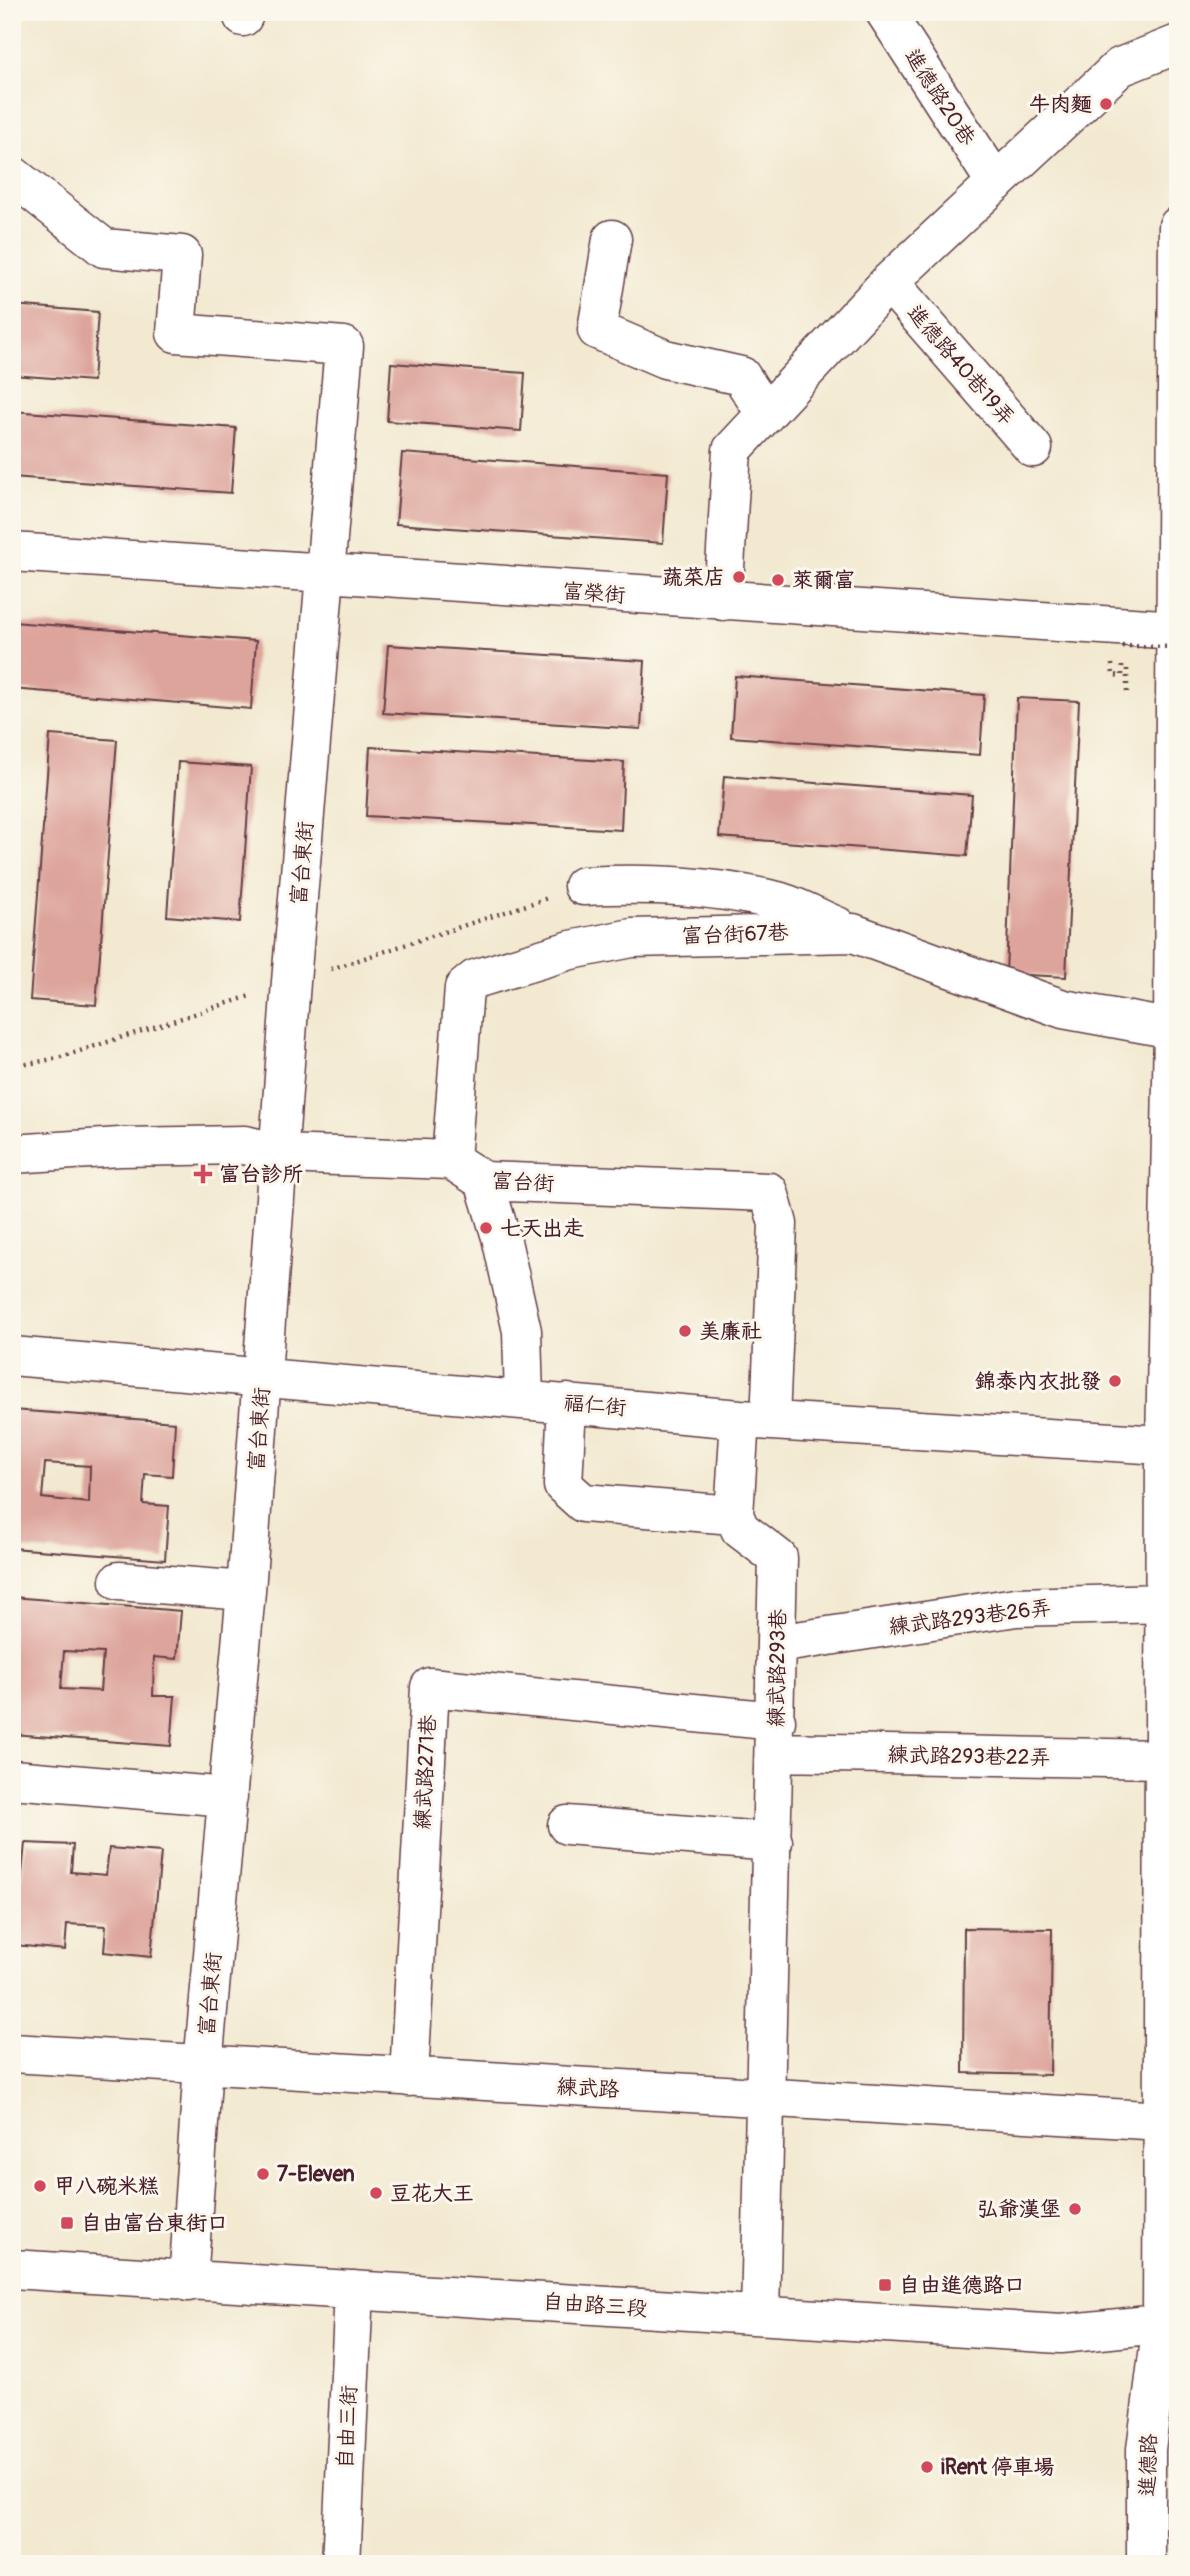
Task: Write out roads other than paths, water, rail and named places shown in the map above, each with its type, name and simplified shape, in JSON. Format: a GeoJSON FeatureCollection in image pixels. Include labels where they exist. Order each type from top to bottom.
{"type":"FeatureCollection","features":[{"type":"Feature","properties":{"kind":"street","name":"進德路20巷"},"geometry":{"type":"LineString","coordinates":[[885,12],[996,183]]}},
{"type":"Feature","properties":{"kind":"street"},"geometry":{"type":"LineString","coordinates":[[723,601],[732,450],[889,282],[1120,66],[1178,42],[1176,12]]}},
{"type":"Feature","properties":{"kind":"street","name":"富台東街"},"geometry":{"type":"LineString","coordinates":[[12,175],[104,248],[182,255],[176,333],[344,345],[327,575],[292,969],[281,1154],[246,1591],[203,2065],[188,2282]]}},
{"type":"Feature","properties":{"kind":"street","name":"進德路"},"geometry":{"type":"LineString","coordinates":[[1146,2564],[1146,2449],[1170,2323],[1163,2121],[1170,2070],[1171,1854],[1163,1759],[1171,1656],[1164,1603],[1171,1446],[1178,226]]}},
{"type":"Feature","properties":{"kind":"street"},"geometry":{"type":"LineString","coordinates":[[612,239],[597,330],[666,359],[741,376],[766,414]]}},
{"type":"Feature","properties":{"kind":"street","name":"進德路40巷19弄"},"geometry":{"type":"LineString","coordinates":[[889,282],[1033,448]]}},
{"type":"Feature","properties":{"kind":"street","name":"富榮街"},"geometry":{"type":"LineString","coordinates":[[12,552],[1177,630]]}},
{"type":"Feature","properties":{"kind":"street"},"geometry":{"type":"LineString","coordinates":[[583,886],[635,884],[704,887],[779,902],[853,933]]}},
{"type":"Feature","properties":{"kind":"street","name":"富台街67巷"},"geometry":{"type":"LineString","coordinates":[[451,1160],[464,988],[475,979],[571,950],[632,937],[853,933],[1063,1009],[1173,1029]]}},
{"type":"Feature","properties":{"kind":"street"},"geometry":{"type":"LineString","coordinates":[[12,1154],[120,1147],[245,1145],[281,1154],[451,1160]]}},
{"type":"Feature","properties":{"kind":"street","name":"富台街"},"geometry":{"type":"LineString","coordinates":[[451,1160],[484,1181],[769,1192],[778,1224],[755,1420]]}},
{"type":"Feature","properties":{"kind":"street"},"geometry":{"type":"LineString","coordinates":[[484,1181],[501,1237],[522,1331],[524,1399]]}},
{"type":"Feature","properties":{"kind":"street","name":"福仁街"},"geometry":{"type":"LineString","coordinates":[[12,1356],[755,1420],[1171,1446]]}},
{"type":"Feature","properties":{"kind":"street"},"geometry":{"type":"LineString","coordinates":[[567,1403],[563,1485],[583,1503],[734,1515],[755,1420]]}},
{"type":"Feature","properties":{"kind":"street","name":"練武路293巷"},"geometry":{"type":"LineString","coordinates":[[734,1515],[740,1529],[778,1558],[776,1737],[760,2315]]}},
{"type":"Feature","properties":{"kind":"street"},"geometry":{"type":"LineString","coordinates":[[119,1581],[246,1591]]}},
{"type":"Feature","properties":{"kind":"street","name":"練武路293巷26弄"},"geometry":{"type":"LineString","coordinates":[[777,1644],[1016,1606],[1164,1603]]}},
{"type":"Feature","properties":{"kind":"street","name":"練武路271巷"},"geometry":{"type":"LineString","coordinates":[[409,2077],[430,1687],[776,1737]]}},
{"type":"Feature","properties":{"kind":"street","name":"練武路293巷22弄"},"geometry":{"type":"LineString","coordinates":[[776,1737],[1163,1759]]}},
{"type":"Feature","properties":{"kind":"street"},"geometry":{"type":"LineString","coordinates":[[12,1779],[228,1797]]}},
{"type":"Feature","properties":{"kind":"street"},"geometry":{"type":"LineString","coordinates":[[567,1825],[773,1842]]}},
{"type":"Feature","properties":{"kind":"street","name":"練武路"},"geometry":{"type":"LineString","coordinates":[[12,2053],[1163,2121]]}},
{"type":"Feature","properties":{"kind":"street","name":"自由路三段"},"geometry":{"type":"LineString","coordinates":[[12,2269],[1061,2334],[1170,2323]]}},
{"type":"Feature","properties":{"kind":"street","name":"自由三街"},"geometry":{"type":"LineString","coordinates":[[341,2564],[354,2290]]}},
{"type":"Feature","properties":{"kind":"place","name":"牛肉麵"},"geometry":{"type":"Point","coordinates":[1106,104]}},
{"type":"Feature","properties":{"kind":"place","name":"蔬菜店"},"geometry":{"type":"Point","coordinates":[739,577]}},
{"type":"Feature","properties":{"kind":"place","name":"萊爾富"},"geometry":{"type":"Point","coordinates":[778,580]}},
{"type":"Feature","properties":{"kind":"place","name":"富台診所"},"geometry":{"type":"Point","coordinates":[203,1174]}},
{"type":"Feature","properties":{"kind":"place","name":"七天出走"},"geometry":{"type":"Point","coordinates":[486,1228]}},
{"type":"Feature","properties":{"kind":"place","name":"美廉社"},"geometry":{"type":"Point","coordinates":[685,1331]}},
{"type":"Feature","properties":{"kind":"place","name":"錦泰內衣批發"},"geometry":{"type":"Point","coordinates":[1115,1381]}},
{"type":"Feature","properties":{"kind":"place","name":"7-Eleven"},"geometry":{"type":"Point","coordinates":[263,2174]}},
{"type":"Feature","properties":{"kind":"place","name":"甲八碗米糕"},"geometry":{"type":"Point","coordinates":[40,2186]}},
{"type":"Feature","properties":{"kind":"place","name":"豆花大王"},"geometry":{"type":"Point","coordinates":[376,2193]}},
{"type":"Feature","properties":{"kind":"place","name":"弘爺漢堡"},"geometry":{"type":"Point","coordinates":[1075,2209]}},
{"type":"Feature","properties":{"kind":"place","name":"自由富台東街口"},"geometry":{"type":"Point","coordinates":[67,2223]}},
{"type":"Feature","properties":{"kind":"place","name":"自由進德路口"},"geometry":{"type":"Point","coordinates":[885,2285]}},
{"type":"Feature","properties":{"kind":"place","name":"iRent 停車場"},"geometry":{"type":"Point","coordinates":[927,2467]}}]}
